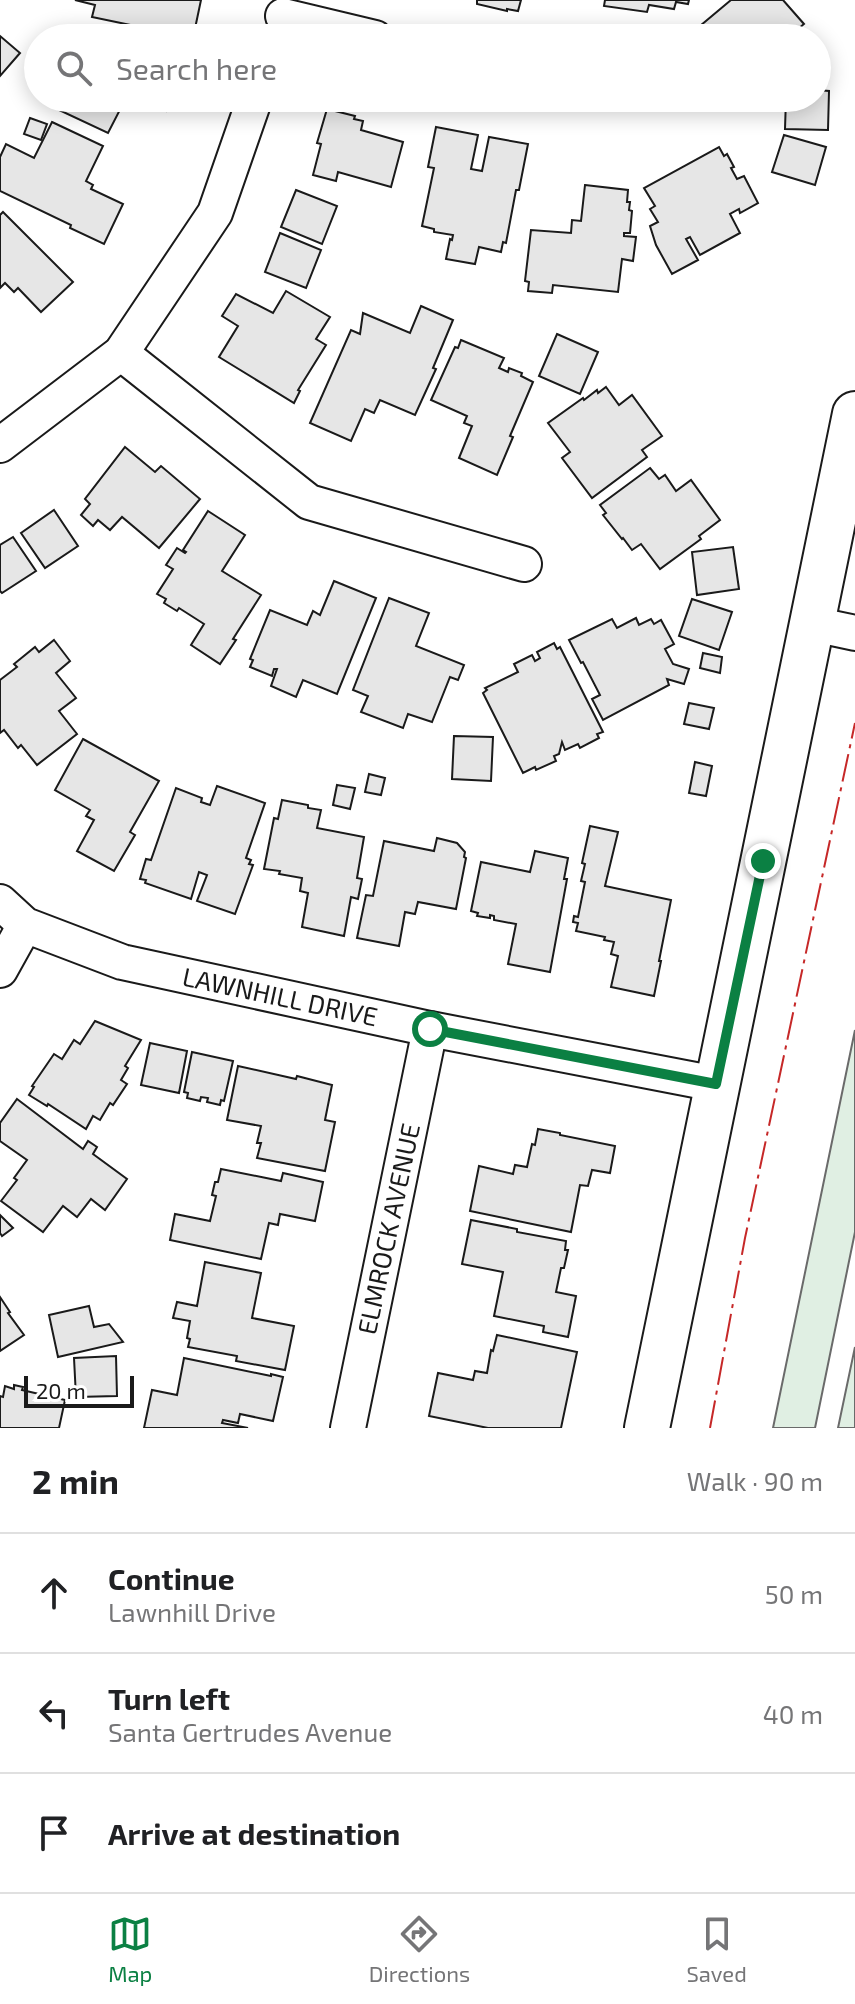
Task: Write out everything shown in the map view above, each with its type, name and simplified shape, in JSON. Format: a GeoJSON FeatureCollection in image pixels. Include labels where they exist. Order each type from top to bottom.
{"type":"FeatureCollection","features":[{"type":"Feature","properties":{"kind":"main road"},"geometry":{"type":"LineString","coordinates":[[647,1428],[855,414]]}},
{"type":"Feature","properties":{"kind":"street"},"geometry":{"type":"LineString","coordinates":[[281,18],[309,24]]}},
{"type":"Feature","properties":{"kind":"street"},"geometry":{"type":"LineString","coordinates":[[0,445],[121,353],[215,213],[250,112]]}},
{"type":"Feature","properties":{"kind":"street"},"geometry":{"type":"LineString","coordinates":[[121,353],[309,502],[524,564]]}},
{"type":"Feature","properties":{"kind":"street"},"geometry":{"type":"LineString","coordinates":[[813,624],[855,633]]}},
{"type":"Feature","properties":{"kind":"street","name":"LAWNHILL DRIVE"},"geometry":{"type":"LineString","coordinates":[[0,902],[25,925],[122,962],[430,1029],[716,1084]]}},
{"type":"Feature","properties":{"kind":"street"},"geometry":{"type":"LineString","coordinates":[[0,970],[25,925]]}},
{"type":"Feature","properties":{"kind":"street","name":"ELMROCK AVENUE"},"geometry":{"type":"LineString","coordinates":[[348,1428],[430,1029]]}},
{"type":"Feature","properties":{"kind":"green space"},"geometry":{"type":"Polygon","coordinates":[[[855,1030],[855,1232],[815,1428],[773,1428],[855,1030]]]}},
{"type":"Feature","properties":{"kind":"green space"},"geometry":{"type":"Polygon","coordinates":[[[855,1347],[855,1428],[838,1428],[855,1347]]]}},
{"type":"Feature","properties":{"kind":"building"},"geometry":{"type":"Polygon","coordinates":[[[75,0],[201,0],[196,24],[126,24],[92,17],[95,5],[75,0]]]}},
{"type":"Feature","properties":{"kind":"building"},"geometry":{"type":"Polygon","coordinates":[[[477,0],[521,0],[518,11],[507,11],[477,4],[477,0]]]}},
{"type":"Feature","properties":{"kind":"building"},"geometry":{"type":"Polygon","coordinates":[[[605,0],[689,0],[688,4],[676,2],[674,9],[649,5],[647,12],[604,6],[605,0]]]}},
{"type":"Feature","properties":{"kind":"building"},"geometry":{"type":"Polygon","coordinates":[[[731,0],[783,0],[804,24],[702,24],[731,0]]]}},
{"type":"Feature","properties":{"kind":"building"},"geometry":{"type":"Polygon","coordinates":[[[0,36],[20,53],[0,76],[0,36]]]}},
{"type":"Feature","properties":{"kind":"building"},"geometry":{"type":"Polygon","coordinates":[[[63,112],[119,112],[108,133],[63,112]]]}},
{"type":"Feature","properties":{"kind":"building"},"geometry":{"type":"Polygon","coordinates":[[[326,112],[355,116],[354,119],[363,121],[361,130],[403,142],[391,187],[338,172],[336,181],[313,175],[321,144],[317,143],[326,112]]]}},
{"type":"Feature","properties":{"kind":"building"},"geometry":{"type":"Polygon","coordinates":[[[786,112],[828,112],[828,130],[785,129],[786,112]]]}},
{"type":"Feature","properties":{"kind":"building"},"geometry":{"type":"Polygon","coordinates":[[[30,118],[47,124],[41,140],[24,134],[30,118]]]}},
{"type":"Feature","properties":{"kind":"building"},"geometry":{"type":"Polygon","coordinates":[[[52,122],[103,146],[86,181],[93,185],[91,189],[123,204],[104,244],[0,191],[0,157],[6,144],[34,158],[52,122]]]}},
{"type":"Feature","properties":{"kind":"building"},"geometry":{"type":"Polygon","coordinates":[[[436,127],[478,135],[471,169],[482,171],[489,137],[528,144],[506,243],[503,242],[501,252],[479,247],[475,264],[446,259],[453,235],[434,232],[434,229],[422,226],[434,168],[428,167],[436,127]]]}},
{"type":"Feature","properties":{"kind":"building"},"geometry":{"type":"Polygon","coordinates":[[[784,135],[826,147],[815,185],[772,172],[784,135]]]}},
{"type":"Feature","properties":{"kind":"building"},"geometry":{"type":"Polygon","coordinates":[[[719,147],[724,156],[727,154],[737,179],[744,176],[758,203],[740,213],[739,209],[730,214],[740,233],[700,255],[690,237],[686,239],[698,260],[672,274],[656,245],[650,226],[658,222],[650,209],[655,206],[644,188],[719,147]]]}},
{"type":"Feature","properties":{"kind":"building"},"geometry":{"type":"Polygon","coordinates":[[[585,185],[628,190],[627,202],[630,202],[629,210],[632,211],[630,233],[624,233],[624,236],[636,237],[633,261],[622,259],[618,292],[553,285],[552,293],[528,291],[529,282],[525,281],[531,230],[571,233],[572,220],[581,221],[585,185]]]}},
{"type":"Feature","properties":{"kind":"building"},"geometry":{"type":"Polygon","coordinates":[[[296,190],[337,206],[322,244],[281,227],[296,190]]]}},
{"type":"Feature","properties":{"kind":"building"},"geometry":{"type":"Polygon","coordinates":[[[3,212],[73,282],[41,312],[18,288],[14,292],[5,283],[0,288],[0,215],[3,212]]]}},
{"type":"Feature","properties":{"kind":"building"},"geometry":{"type":"Polygon","coordinates":[[[280,233],[321,250],[306,288],[265,272],[280,233]]]}},
{"type":"Feature","properties":{"kind":"building"},"geometry":{"type":"Polygon","coordinates":[[[286,291],[330,317],[316,339],[326,345],[298,390],[294,403],[219,357],[238,326],[222,316],[236,294],[273,313],[286,291]]]}},
{"type":"Feature","properties":{"kind":"building"},"geometry":{"type":"Polygon","coordinates":[[[421,306],[453,320],[433,368],[436,369],[415,415],[380,400],[374,413],[365,409],[351,441],[310,423],[351,330],[360,334],[363,313],[410,333],[421,306]]]}},
{"type":"Feature","properties":{"kind":"building"},"geometry":{"type":"Polygon","coordinates":[[[557,334],[598,352],[580,394],[539,376],[557,334]]]}},
{"type":"Feature","properties":{"kind":"building"},"geometry":{"type":"Polygon","coordinates":[[[461,340],[504,358],[499,368],[522,373],[521,376],[533,382],[497,475],[459,458],[472,426],[464,423],[467,416],[431,400],[461,340]]]}},
{"type":"Feature","properties":{"kind":"building"},"geometry":{"type":"Polygon","coordinates":[[[606,387],[619,405],[632,395],[662,436],[642,450],[647,457],[592,498],[562,458],[570,452],[548,423],[583,398],[606,387]]]}},
{"type":"Feature","properties":{"kind":"building"},"geometry":{"type":"Polygon","coordinates":[[[125,447],[155,472],[161,466],[200,499],[159,548],[122,517],[110,530],[98,520],[93,526],[81,515],[90,504],[85,499],[125,447]]]}},
{"type":"Feature","properties":{"kind":"building"},"geometry":{"type":"Polygon","coordinates":[[[650,468],[659,479],[665,475],[676,491],[691,480],[720,520],[699,536],[701,539],[660,569],[641,544],[632,550],[603,515],[606,513],[600,505],[650,468]]]}},
{"type":"Feature","properties":{"kind":"building"},"geometry":{"type":"Polygon","coordinates":[[[54,510],[78,546],[45,568],[21,533],[54,510]]]}},
{"type":"Feature","properties":{"kind":"building"},"geometry":{"type":"Polygon","coordinates":[[[208,511],[245,535],[222,571],[261,595],[220,664],[191,645],[204,624],[179,608],[177,611],[164,603],[166,599],[157,594],[173,569],[166,565],[177,548],[186,552],[183,550],[208,511]]]}},
{"type":"Feature","properties":{"kind":"building"},"geometry":{"type":"Polygon","coordinates":[[[13,537],[36,571],[2,593],[0,545],[13,537]]]}},
{"type":"Feature","properties":{"kind":"building"},"geometry":{"type":"Polygon","coordinates":[[[733,547],[739,589],[697,595],[692,552],[733,547]]]}},
{"type":"Feature","properties":{"kind":"building"},"geometry":{"type":"Polygon","coordinates":[[[334,581],[376,598],[337,694],[303,680],[296,697],[271,686],[277,669],[274,669],[272,676],[250,667],[253,660],[250,659],[270,610],[307,625],[313,611],[320,615],[334,581]]]}},
{"type":"Feature","properties":{"kind":"building"},"geometry":{"type":"Polygon","coordinates":[[[389,598],[429,613],[416,646],[464,665],[458,680],[450,677],[432,722],[408,714],[403,728],[361,712],[368,696],[353,690],[389,598]]]}},
{"type":"Feature","properties":{"kind":"building"},"geometry":{"type":"Polygon","coordinates":[[[692,599],[732,612],[719,650],[679,636],[692,599]]]}},
{"type":"Feature","properties":{"kind":"building"},"geometry":{"type":"Polygon","coordinates":[[[636,618],[639,625],[651,619],[654,624],[661,620],[674,644],[665,649],[673,664],[689,669],[684,684],[667,679],[669,685],[603,720],[592,699],[600,695],[569,640],[612,619],[617,628],[636,618]]]}},
{"type":"Feature","properties":{"kind":"building"},"geometry":{"type":"Polygon","coordinates":[[[54,640],[70,661],[56,673],[76,698],[59,711],[77,734],[37,765],[4,730],[0,733],[0,680],[35,647],[39,652],[54,640]]]}},
{"type":"Feature","properties":{"kind":"building"},"geometry":{"type":"Polygon","coordinates":[[[554,643],[557,649],[560,647],[603,732],[597,734],[599,738],[580,748],[578,744],[565,750],[562,742],[559,754],[554,756],[556,761],[523,773],[483,693],[487,690],[485,688],[518,672],[514,664],[532,655],[535,661],[540,658],[537,652],[554,643]]]}},
{"type":"Feature","properties":{"kind":"building"},"geometry":{"type":"Polygon","coordinates":[[[703,653],[722,657],[720,673],[700,668],[703,653]]]}},
{"type":"Feature","properties":{"kind":"building"},"geometry":{"type":"Polygon","coordinates":[[[689,703],[714,708],[709,729],[684,724],[689,703]]]}},
{"type":"Feature","properties":{"kind":"building"},"geometry":{"type":"Polygon","coordinates":[[[454,736],[493,737],[491,781],[452,779],[454,736]]]}},
{"type":"Feature","properties":{"kind":"building"},"geometry":{"type":"Polygon","coordinates":[[[83,739],[159,781],[130,832],[135,835],[114,871],[77,851],[94,820],[86,816],[90,810],[55,790],[83,739]]]}},
{"type":"Feature","properties":{"kind":"building"},"geometry":{"type":"Polygon","coordinates":[[[695,762],[712,766],[706,796],[689,793],[695,762]]]}},
{"type":"Feature","properties":{"kind":"building"},"geometry":{"type":"Polygon","coordinates":[[[369,774],[385,778],[381,795],[365,792],[369,774]]]}},
{"type":"Feature","properties":{"kind":"building"},"geometry":{"type":"Polygon","coordinates":[[[337,785],[355,788],[350,809],[333,805],[337,785]]]}},
{"type":"Feature","properties":{"kind":"building"},"geometry":{"type":"Polygon","coordinates":[[[217,786],[265,803],[246,858],[253,865],[235,914],[197,901],[207,875],[199,872],[191,899],[140,879],[146,859],[151,860],[176,788],[202,798],[201,802],[210,805],[217,786]]]}},
{"type":"Feature","properties":{"kind":"building"},"geometry":{"type":"Polygon","coordinates":[[[282,800],[321,810],[317,828],[364,837],[357,878],[362,879],[358,899],[351,897],[344,936],[302,927],[308,893],[300,891],[302,878],[264,869],[274,818],[278,819],[282,800]]]}},
{"type":"Feature","properties":{"kind":"building"},"geometry":{"type":"Polygon","coordinates":[[[590,826],[618,832],[605,886],[671,900],[654,996],[611,987],[618,956],[611,954],[614,942],[576,931],[578,923],[573,922],[574,916],[578,917],[585,882],[581,881],[585,864],[582,863],[590,826]]]}},
{"type":"Feature","properties":{"kind":"building"},"geometry":{"type":"Polygon","coordinates":[[[437,838],[457,843],[465,852],[456,909],[418,902],[415,914],[405,912],[399,946],[357,938],[366,895],[373,896],[384,841],[434,851],[437,838]]]}},
{"type":"Feature","properties":{"kind":"building"},"geometry":{"type":"Polygon","coordinates":[[[535,851],[568,858],[550,972],[508,964],[516,924],[494,920],[494,916],[490,915],[490,918],[477,916],[478,913],[471,911],[481,862],[530,872],[535,851]]]}},
{"type":"Feature","properties":{"kind":"building"},"geometry":{"type":"Polygon","coordinates":[[[95,1021],[141,1040],[125,1066],[128,1068],[121,1080],[127,1084],[100,1120],[93,1116],[86,1129],[29,1095],[54,1054],[62,1059],[74,1040],[80,1044],[95,1021]]]}},
{"type":"Feature","properties":{"kind":"building"},"geometry":{"type":"Polygon","coordinates":[[[150,1043],[187,1051],[179,1093],[141,1085],[150,1043]]]}},
{"type":"Feature","properties":{"kind":"building"},"geometry":{"type":"Polygon","coordinates":[[[192,1052],[233,1061],[224,1101],[221,1100],[220,1105],[207,1102],[208,1098],[201,1097],[200,1101],[187,1098],[188,1093],[184,1092],[192,1052]]]}},
{"type":"Feature","properties":{"kind":"building"},"geometry":{"type":"Polygon","coordinates":[[[238,1066],[332,1085],[325,1120],[335,1122],[325,1171],[257,1158],[261,1126],[227,1120],[238,1066]]]}},
{"type":"Feature","properties":{"kind":"building"},"geometry":{"type":"Polygon","coordinates":[[[17,1099],[83,1149],[88,1141],[97,1147],[93,1154],[127,1179],[105,1210],[91,1199],[77,1217],[63,1206],[43,1232],[1,1201],[27,1160],[0,1141],[0,1123],[17,1099]]]}},
{"type":"Feature","properties":{"kind":"building"},"geometry":{"type":"Polygon","coordinates":[[[538,1129],[615,1146],[610,1173],[592,1170],[588,1186],[580,1185],[571,1232],[470,1211],[479,1166],[513,1174],[515,1165],[527,1167],[538,1129]]]}},
{"type":"Feature","properties":{"kind":"building"},"geometry":{"type":"Polygon","coordinates":[[[221,1169],[281,1181],[283,1173],[323,1182],[315,1221],[280,1214],[278,1225],[269,1223],[261,1259],[170,1240],[175,1214],[210,1221],[216,1196],[212,1195],[221,1169]]]}},
{"type":"Feature","properties":{"kind":"building"},"geometry":{"type":"Polygon","coordinates":[[[0,1215],[13,1228],[2,1236],[0,1233],[0,1215]]]}},
{"type":"Feature","properties":{"kind":"building"},"geometry":{"type":"Polygon","coordinates":[[[471,1220],[566,1241],[565,1250],[568,1250],[556,1292],[576,1296],[568,1337],[543,1332],[544,1326],[494,1316],[503,1272],[462,1264],[471,1220]]]}},
{"type":"Feature","properties":{"kind":"building"},"geometry":{"type":"Polygon","coordinates":[[[205,1262],[261,1273],[252,1318],[294,1326],[285,1370],[236,1361],[237,1356],[188,1347],[190,1321],[173,1318],[177,1302],[197,1306],[205,1262]]]}},
{"type":"Feature","properties":{"kind":"building"},"geometry":{"type":"Polygon","coordinates":[[[0,1297],[24,1335],[0,1351],[0,1297]]]}},
{"type":"Feature","properties":{"kind":"building"},"geometry":{"type":"Polygon","coordinates":[[[89,1306],[94,1327],[109,1324],[123,1342],[58,1357],[49,1315],[89,1306]]]}},
{"type":"Feature","properties":{"kind":"building"},"geometry":{"type":"Polygon","coordinates":[[[497,1335],[577,1352],[561,1428],[488,1428],[429,1416],[438,1373],[473,1380],[475,1371],[487,1373],[497,1335]]]}},
{"type":"Feature","properties":{"kind":"building"},"geometry":{"type":"Polygon","coordinates":[[[116,1356],[117,1396],[76,1397],[74,1358],[116,1356]]]}},
{"type":"Feature","properties":{"kind":"building"},"geometry":{"type":"Polygon","coordinates":[[[184,1358],[283,1377],[273,1421],[240,1414],[238,1423],[223,1420],[222,1423],[248,1428],[144,1428],[152,1390],[177,1395],[184,1358]]]}},
{"type":"Feature","properties":{"kind":"building"},"geometry":{"type":"Polygon","coordinates":[[[14,1385],[23,1387],[22,1390],[65,1400],[59,1428],[0,1428],[0,1396],[3,1397],[5,1386],[14,1389],[14,1385]]]}},
{"type":"Feature","properties":{"kind":"power"},"geometry":{"type":"LineString","coordinates":[[710,1428],[745,1238],[855,723]]}},
{"type":"Feature","properties":{"kind":"route"},"geometry":{"type":"LineString","coordinates":[[430,1029],[716,1084],[763,861]]}}]}
